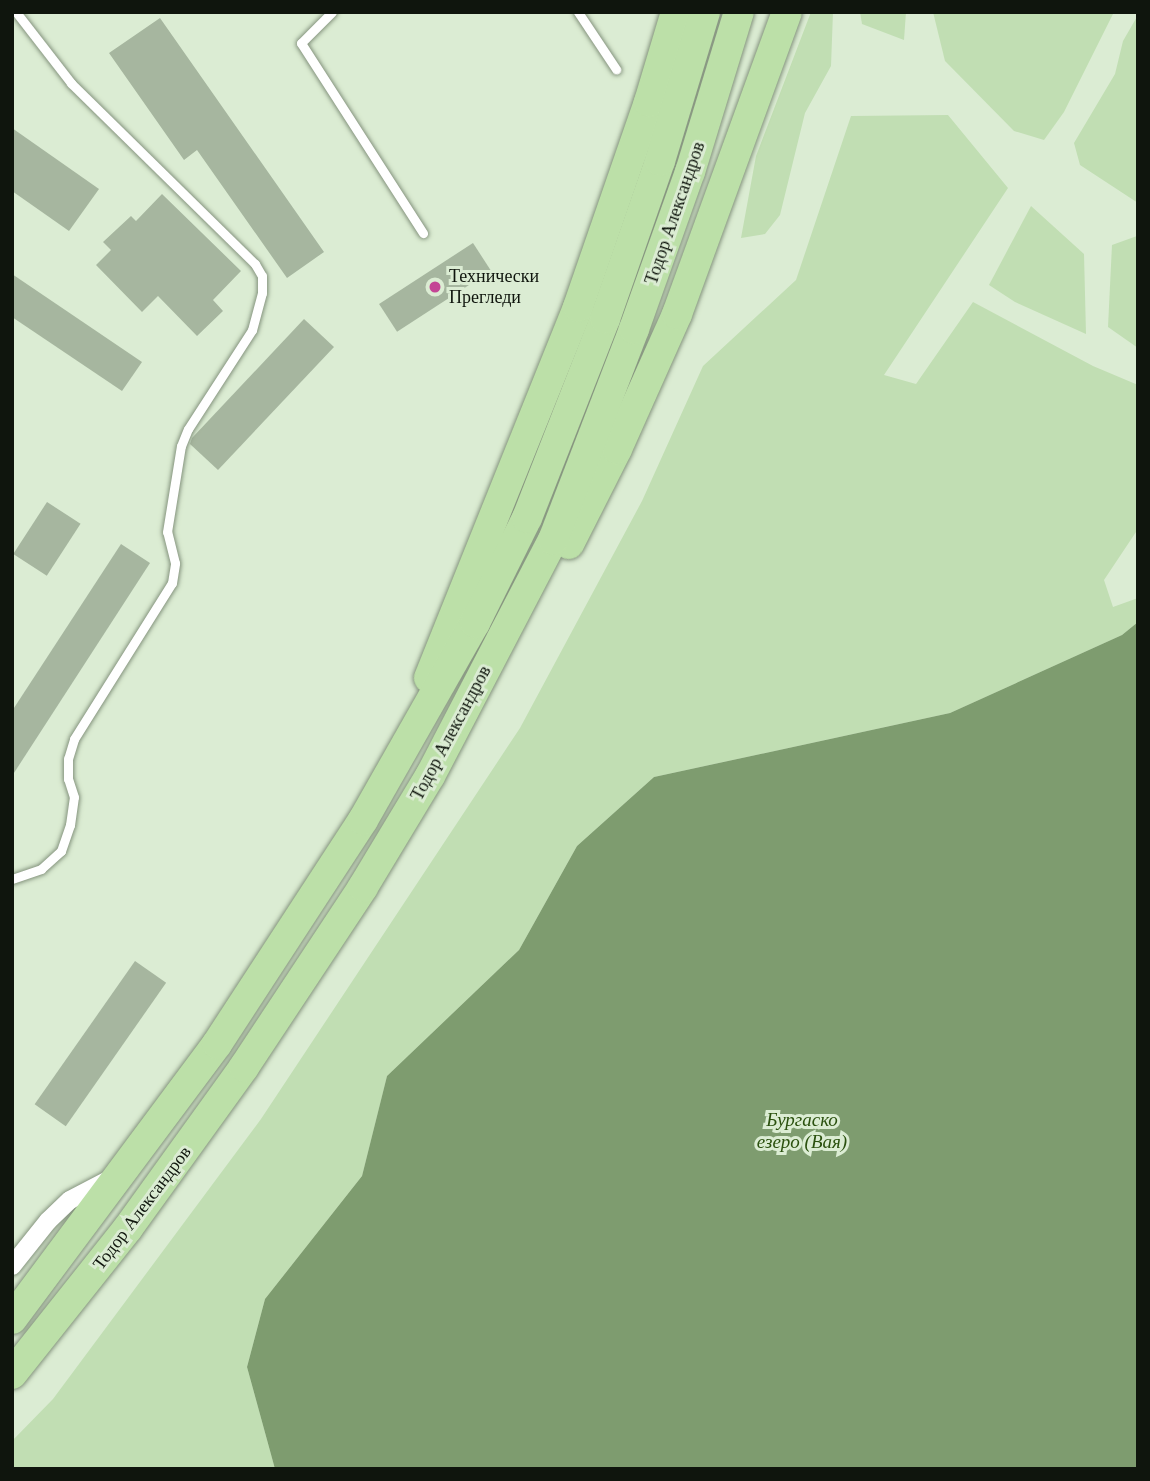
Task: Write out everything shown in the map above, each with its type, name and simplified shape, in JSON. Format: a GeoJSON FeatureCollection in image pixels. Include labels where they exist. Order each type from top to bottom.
{"type":"FeatureCollection","features":[{"type":"Feature","properties":{"kind":"highway"},"geometry":{"type":"LineString","coordinates":[[399,760],[444,635],[578,307],[649,102],[676,12]]}},
{"type":"Feature","properties":{"kind":"highway","name":"Тодор Александров"},"geometry":{"type":"LineString","coordinates":[[12,1319],[217,1044],[399,760],[475,623],[527,518],[605,319],[690,69],[705,12]]}},
{"type":"Feature","properties":{"kind":"highway","name":"Тодор Александров"},"geometry":{"type":"LineString","coordinates":[[12,1374],[128,1228],[236,1079],[363,887],[430,775],[553,540],[634,329],[721,78],[739,12]]}},
{"type":"Feature","properties":{"kind":"highway"},"geometry":{"type":"LineString","coordinates":[[430,775],[577,532],[628,426],[677,314],[788,12]]}},
{"type":"Feature","properties":{"kind":"street"},"geometry":{"type":"LineString","coordinates":[[12,1266],[48,1221],[70,1200],[124,1172]]}},
{"type":"Feature","properties":{"kind":"lane"},"geometry":{"type":"LineString","coordinates":[[12,879],[41,869],[61,850],[70,825],[74,797],[68,759],[74,739],[172,583],[175,563],[167,532],[181,446],[188,429],[252,330],[262,293],[262,276],[255,264],[71,83],[16,12]]}},
{"type":"Feature","properties":{"kind":"lane"},"geometry":{"type":"LineString","coordinates":[[332,12],[301,43],[423,233]]}},
{"type":"Feature","properties":{"kind":"lane"},"geometry":{"type":"LineString","coordinates":[[578,12],[616,69]]}},
{"type":"Feature","properties":{"kind":"shaded area"},"geometry":{"type":"Polygon","coordinates":[[[811,12],[833,12],[831,66],[805,113],[780,215],[765,234],[741,238],[756,156],[811,12]]]}},
{"type":"Feature","properties":{"kind":"shaded area"},"geometry":{"type":"Polygon","coordinates":[[[860,12],[906,12],[904,40],[862,24],[860,12]]]}},
{"type":"Feature","properties":{"kind":"shaded area"},"geometry":{"type":"Polygon","coordinates":[[[933,12],[1114,12],[1064,112],[1044,140],[1014,131],[945,61],[933,12]]]}},
{"type":"Feature","properties":{"kind":"shaded area"},"geometry":{"type":"Polygon","coordinates":[[[1138,15],[1138,203],[1080,165],[1074,143],[1115,74],[1123,41],[1138,15]]]}},
{"type":"Feature","properties":{"kind":"shaded area"},"geometry":{"type":"Polygon","coordinates":[[[948,115],[1008,188],[884,375],[916,384],[973,302],[1093,366],[1138,385],[1138,529],[1104,580],[1113,607],[1138,598],[1138,622],[1122,635],[950,713],[654,777],[577,846],[519,950],[387,1076],[362,1176],[265,1299],[247,1367],[275,1469],[12,1469],[12,1441],[53,1399],[261,1119],[520,728],[642,501],[703,366],[796,280],[851,116],[948,115]]]}},
{"type":"Feature","properties":{"kind":"shaded area"},"geometry":{"type":"Polygon","coordinates":[[[1031,206],[1084,254],[1086,334],[1015,302],[989,285],[1031,206]]]}},
{"type":"Feature","properties":{"kind":"shaded area"},"geometry":{"type":"Polygon","coordinates":[[[1137,236],[1138,348],[1108,327],[1112,245],[1137,236]]]}},
{"type":"Feature","properties":{"kind":"water","name":"Бургаско езеро (Вая)"},"geometry":{"type":"Polygon","coordinates":[[[1138,622],[1138,1469],[275,1469],[247,1367],[265,1299],[362,1176],[387,1076],[519,950],[577,846],[654,777],[950,713],[1122,635],[1138,622]]]}},
{"type":"Feature","properties":{"kind":"building"},"geometry":{"type":"Polygon","coordinates":[[[160,18],[324,252],[287,278],[197,150],[184,160],[109,53],[160,18]]]}},
{"type":"Feature","properties":{"kind":"building"},"geometry":{"type":"Polygon","coordinates":[[[12,128],[99,189],[69,231],[12,191],[12,128]]]}},
{"type":"Feature","properties":{"kind":"building"},"geometry":{"type":"Polygon","coordinates":[[[162,194],[241,271],[213,300],[223,311],[197,336],[158,296],[142,312],[96,265],[111,250],[103,242],[131,216],[136,221],[162,194]]]}},
{"type":"Feature","properties":{"kind":"building","name":"Технически Прегледи"},"geometry":{"type":"Polygon","coordinates":[[[473,243],[491,271],[397,332],[379,304],[473,243]]]}},
{"type":"Feature","properties":{"kind":"building"},"geometry":{"type":"Polygon","coordinates":[[[12,274],[142,362],[122,391],[12,317],[12,274]]]}},
{"type":"Feature","properties":{"kind":"building"},"geometry":{"type":"Polygon","coordinates":[[[304,319],[334,347],[218,470],[190,444],[192,438],[304,319]]]}},
{"type":"Feature","properties":{"kind":"building"},"geometry":{"type":"Polygon","coordinates":[[[47,502],[81,524],[47,576],[13,554],[47,502]]]}},
{"type":"Feature","properties":{"kind":"building"},"geometry":{"type":"Polygon","coordinates":[[[121,544],[150,563],[12,776],[12,711],[121,544]]]}},
{"type":"Feature","properties":{"kind":"building"},"geometry":{"type":"Polygon","coordinates":[[[135,961],[166,983],[66,1126],[35,1104],[135,961]]]}},
{"type":"Feature","properties":{"kind":"place","name":"Технически Прегледи"},"geometry":{"type":"Point","coordinates":[435,287]}}]}
